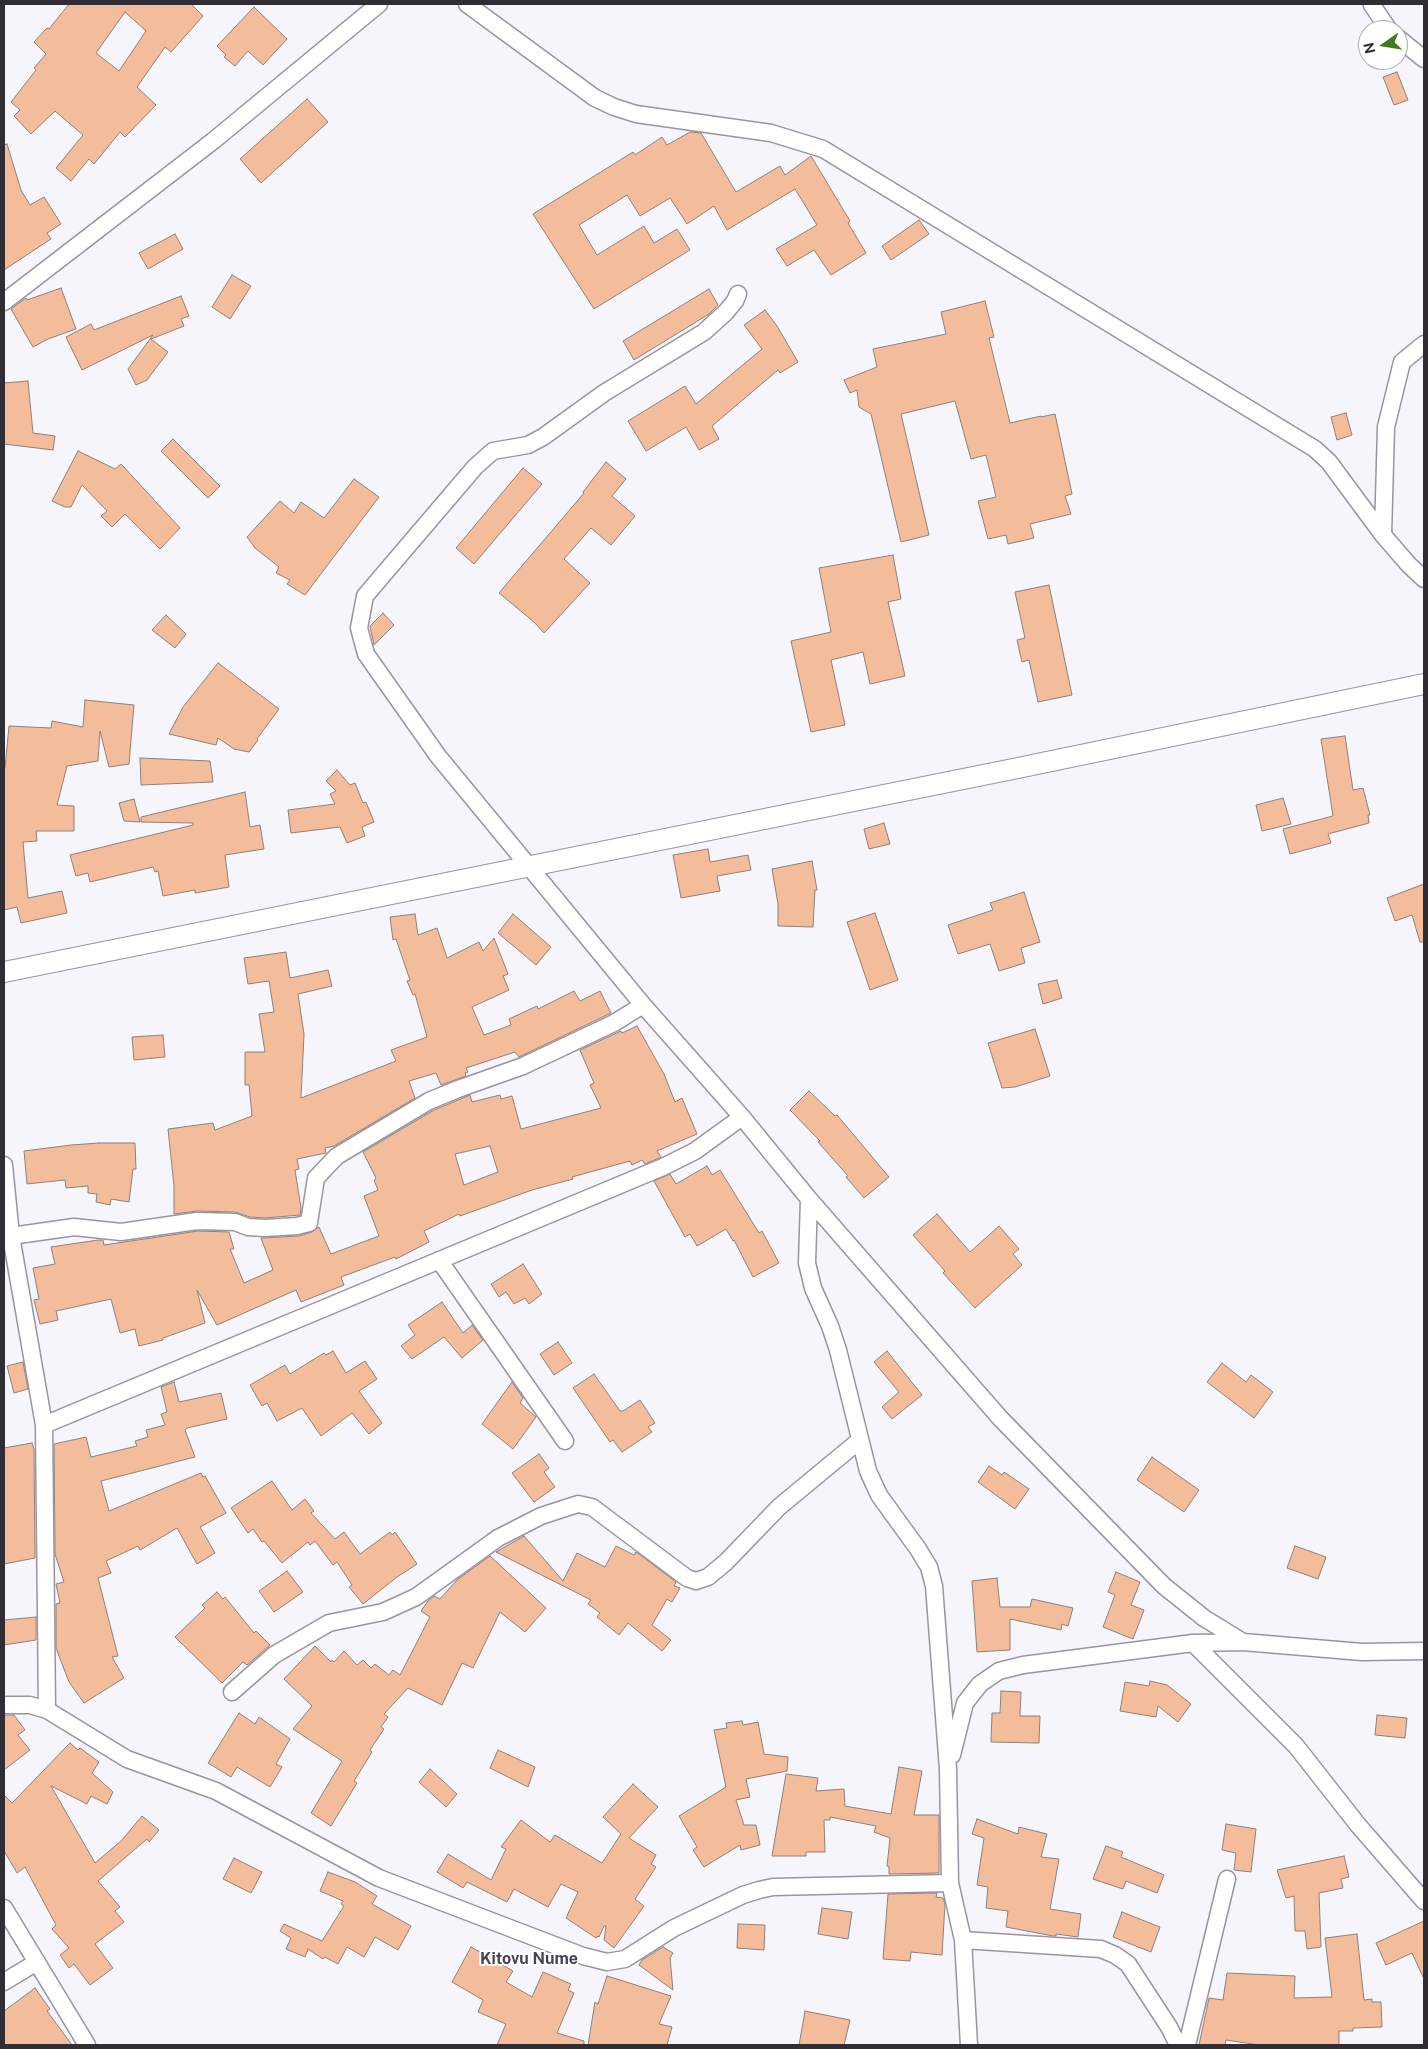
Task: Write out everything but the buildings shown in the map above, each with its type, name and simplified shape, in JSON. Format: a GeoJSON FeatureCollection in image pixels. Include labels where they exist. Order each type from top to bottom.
{"type":"FeatureCollection","features":[{"type":"Feature","properties":{"kind":"street"},"geometry":{"type":"LineString","coordinates":[[4,302],[213,141],[379,4]]}},
{"type":"Feature","properties":{"kind":"street"},"geometry":{"type":"LineString","coordinates":[[467,4],[595,98],[614,107],[636,114],[771,133],[823,150],[1315,449],[1329,462],[1383,535],[1424,579]]}},
{"type":"Feature","properties":{"kind":"street"},"geometry":{"type":"LineString","coordinates":[[1372,5],[1382,20]]}},
{"type":"Feature","properties":{"kind":"street"},"geometry":{"type":"LineString","coordinates":[[1408,46],[1424,59]]}},
{"type":"Feature","properties":{"kind":"street"},"geometry":{"type":"LineString","coordinates":[[738,294],[726,312],[704,332],[604,394],[543,437],[528,445],[493,451],[475,467],[365,596],[359,628],[366,654],[438,756],[643,1005],[742,1117],[809,1199],[1000,1418],[1157,1579],[1204,1618],[1243,1642]]}},
{"type":"Feature","properties":{"kind":"street"},"geometry":{"type":"LineString","coordinates":[[1383,535],[1386,426],[1402,362],[1424,344]]}},
{"type":"Feature","properties":{"kind":"street"},"geometry":{"type":"LineString","coordinates":[[4,972],[1424,684]]}},
{"type":"Feature","properties":{"kind":"street"},"geometry":{"type":"LineString","coordinates":[[11,1236],[74,1227],[121,1232],[197,1221],[235,1222],[248,1227],[265,1228],[297,1226],[309,1223],[316,1178],[337,1156],[429,1101],[523,1066],[614,1023],[643,1005]]}},
{"type":"Feature","properties":{"kind":"street"},"geometry":{"type":"LineString","coordinates":[[44,1425],[679,1159],[695,1151],[742,1117]]}},
{"type":"Feature","properties":{"kind":"street"},"geometry":{"type":"LineString","coordinates":[[4,1165],[11,1236],[44,1425],[47,1710]]}},
{"type":"Feature","properties":{"kind":"street"},"geometry":{"type":"LineString","coordinates":[[809,1199],[808,1263],[813,1288],[830,1326],[838,1350],[868,1470],[879,1495],[929,1567],[934,1586],[948,1769],[950,1883],[963,1940],[969,2045]]}},
{"type":"Feature","properties":{"kind":"street"},"geometry":{"type":"LineString","coordinates":[[439,1260],[565,1441]]}},
{"type":"Feature","properties":{"kind":"street"},"geometry":{"type":"LineString","coordinates":[[232,1692],[274,1655],[329,1623],[383,1612],[416,1596],[498,1538],[541,1516],[578,1504],[592,1506],[687,1578],[696,1581],[708,1577],[726,1562],[779,1507],[860,1440]]}},
{"type":"Feature","properties":{"kind":"street"},"geometry":{"type":"LineString","coordinates":[[948,1769],[965,1703],[980,1684],[999,1671],[1022,1665],[1193,1643],[1243,1642],[1362,1652],[1424,1652]]}},
{"type":"Feature","properties":{"kind":"street"},"geometry":{"type":"LineString","coordinates":[[1193,1643],[1296,1746],[1358,1825],[1424,1901]]}},
{"type":"Feature","properties":{"kind":"street"},"geometry":{"type":"LineString","coordinates":[[4,1705],[30,1705],[47,1710],[127,1760],[216,1791],[379,1878],[583,1956],[607,1962],[625,1959],[674,1928],[742,1895],[759,1890],[773,1887],[950,1883]]}},
{"type":"Feature","properties":{"kind":"street"},"geometry":{"type":"LineString","coordinates":[[1187,2045],[1227,1879]]}},
{"type":"Feature","properties":{"kind":"street"},"geometry":{"type":"LineString","coordinates":[[4,1908],[87,2045]]}},
{"type":"Feature","properties":{"kind":"street"},"geometry":{"type":"LineString","coordinates":[[963,1940],[1101,1949],[1115,1955],[1128,1964],[1169,2027],[1178,2045]]}},
{"type":"Feature","properties":{"kind":"street"},"geometry":{"type":"LineString","coordinates":[[4,1982],[37,1962]]}},
{"type":"Feature","properties":{"kind":"district","name":"Kitovu Nume"},"geometry":{"type":"Point","coordinates":[529,1959]}}]}
